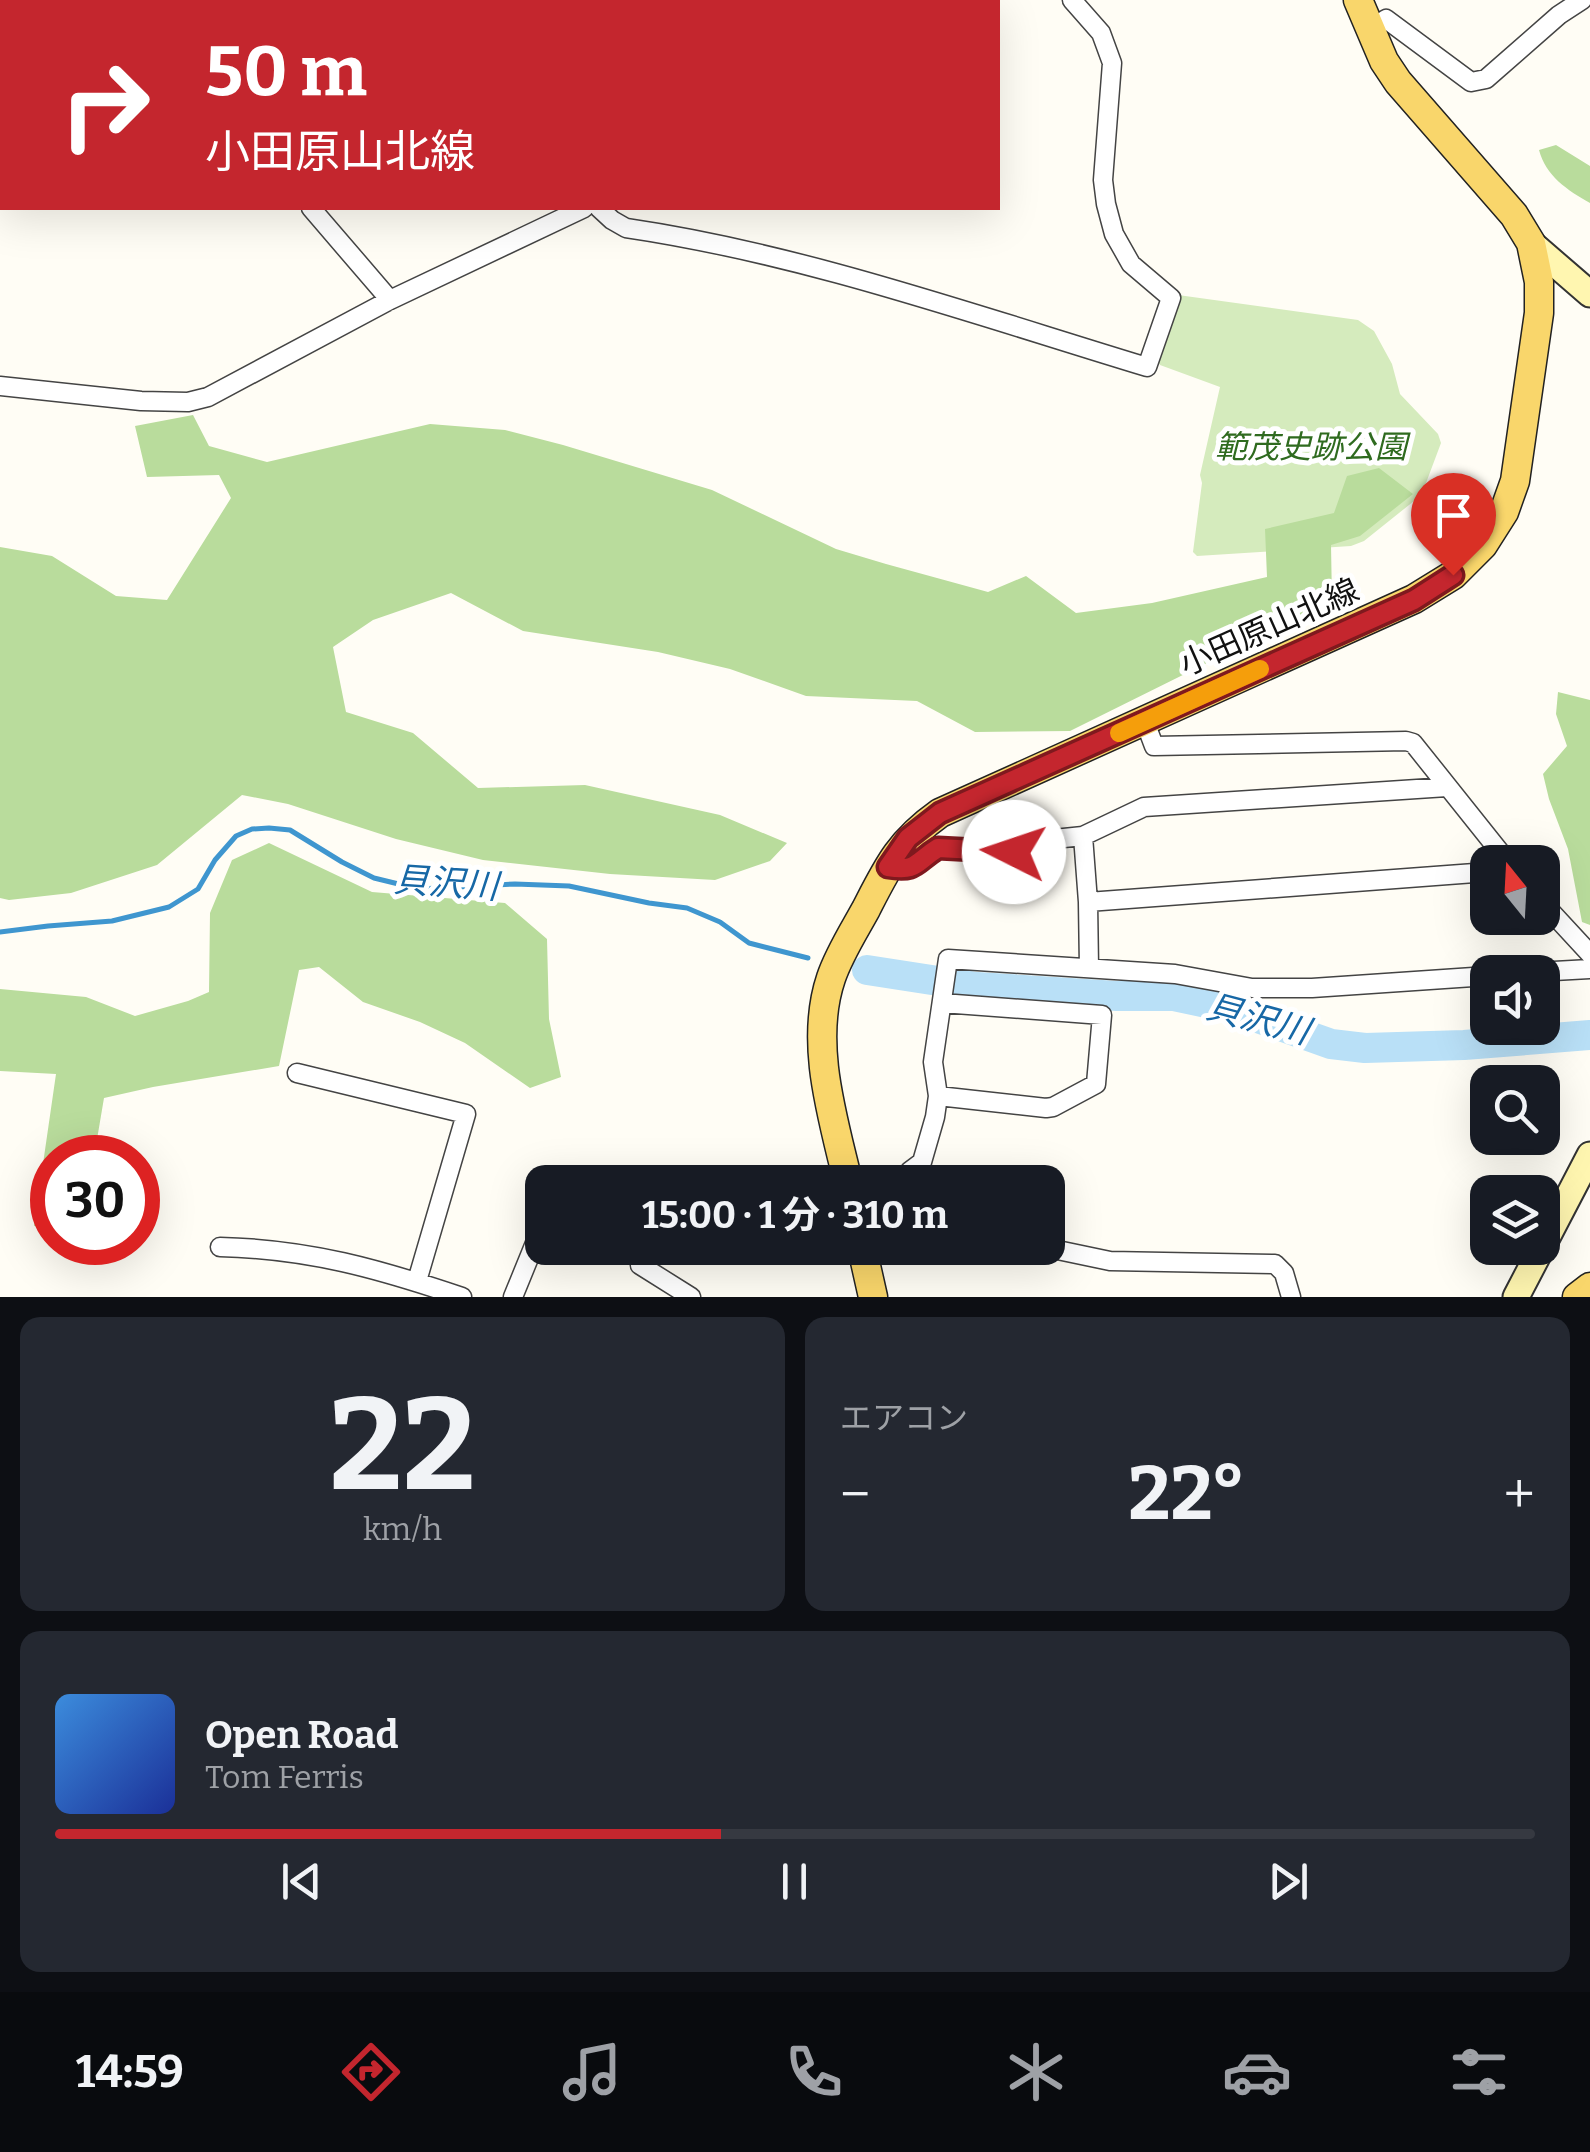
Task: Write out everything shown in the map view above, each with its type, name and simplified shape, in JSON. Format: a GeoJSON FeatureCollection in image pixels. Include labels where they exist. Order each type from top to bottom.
{"type":"FeatureCollection","features":[{"type":"Feature","properties":{"kind":"main road","name":"小田原山北線"},"geometry":{"type":"LineString","coordinates":[[845,1165],[823,1058],[824,1005],[832,975],[888,867],[908,838],[940,813],[1414,600],[1453,575],[1483,545],[1504,512],[1515,481],[1539,313],[1539,282],[1532,243],[1514,215],[1398,82],[1384,61],[1358,0]]}},
{"type":"Feature","properties":{"kind":"main road"},"geometry":{"type":"LineString","coordinates":[[865,1265],[872,1297]]}},
{"type":"Feature","properties":{"kind":"main road"},"geometry":{"type":"LineString","coordinates":[[1577,1297],[1590,1287]]}},
{"type":"Feature","properties":{"kind":"street"},"geometry":{"type":"LineString","coordinates":[[601,210],[626,228],[738,248],[1147,367],[1171,298],[1132,264],[1114,234],[1103,180],[1112,62],[1101,34],[1072,0]]}},
{"type":"Feature","properties":{"kind":"street"},"geometry":{"type":"LineString","coordinates":[[1370,30],[1386,19],[1471,82],[1486,79],[1559,15],[1582,0]]}},
{"type":"Feature","properties":{"kind":"street"},"geometry":{"type":"LineString","coordinates":[[313,210],[390,300]]}},
{"type":"Feature","properties":{"kind":"street"},"geometry":{"type":"LineString","coordinates":[[0,386],[141,401],[188,402],[208,397],[390,300],[580,210]]}},
{"type":"Feature","properties":{"kind":"street"},"geometry":{"type":"LineString","coordinates":[[1532,243],[1590,294]]}},
{"type":"Feature","properties":{"kind":"street"},"geometry":{"type":"LineString","coordinates":[[1145,722],[1154,746],[1413,743],[1494,845]]}},
{"type":"Feature","properties":{"kind":"street"},"geometry":{"type":"LineString","coordinates":[[888,867],[913,868],[938,848],[1014,852],[1084,836],[1144,807],[1447,787]]}},
{"type":"Feature","properties":{"kind":"street"},"geometry":{"type":"LineString","coordinates":[[1084,836],[1089,968]]}},
{"type":"Feature","properties":{"kind":"street"},"geometry":{"type":"LineString","coordinates":[[1088,902],[1470,873]]}},
{"type":"Feature","properties":{"kind":"street"},"geometry":{"type":"LineString","coordinates":[[1560,922],[1590,954]]}},
{"type":"Feature","properties":{"kind":"street"},"geometry":{"type":"LineString","coordinates":[[918,1165],[925,1155],[936,1117],[938,1096],[933,1062],[948,959],[1175,974],[1252,988],[1470,977]]}},
{"type":"Feature","properties":{"kind":"street"},"geometry":{"type":"LineString","coordinates":[[1560,970],[1590,968]]}},
{"type":"Feature","properties":{"kind":"street"},"geometry":{"type":"LineString","coordinates":[[938,1096],[1053,1107],[1096,1084],[1102,1015],[942,1002]]}},
{"type":"Feature","properties":{"kind":"street"},"geometry":{"type":"LineString","coordinates":[[297,1073],[466,1114],[416,1282]]}},
{"type":"Feature","properties":{"kind":"street"},"geometry":{"type":"LineString","coordinates":[[1516,1297],[1590,1155]]}},
{"type":"Feature","properties":{"kind":"street"},"geometry":{"type":"LineString","coordinates":[[220,1248],[322,1256],[372,1267],[462,1297]]}},
{"type":"Feature","properties":{"kind":"street"},"geometry":{"type":"LineString","coordinates":[[1065,1252],[1110,1261],[1275,1264],[1284,1273],[1291,1297]]}},
{"type":"Feature","properties":{"kind":"street"},"geometry":{"type":"LineString","coordinates":[[513,1297],[526,1265]]}},
{"type":"Feature","properties":{"kind":"street"},"geometry":{"type":"LineString","coordinates":[[640,1265],[691,1297]]}},
{"type":"Feature","properties":{"kind":"green space"},"geometry":{"type":"Polygon","coordinates":[[[1556,145],[1590,166],[1590,203],[1566,187],[1547,167],[1539,150],[1556,145]]]}},
{"type":"Feature","properties":{"kind":"green space","name":"範茂史跡公園"},"geometry":{"type":"Polygon","coordinates":[[[1178,295],[1358,320],[1374,331],[1392,364],[1400,394],[1438,434],[1441,443],[1426,483],[1414,501],[1364,541],[1351,546],[1197,556],[1193,552],[1200,475],[1220,387],[1160,365],[1156,358],[1178,295]]]}},
{"type":"Feature","properties":{"kind":"green space"},"geometry":{"type":"Polygon","coordinates":[[[193,415],[209,446],[267,462],[430,424],[505,430],[712,490],[836,549],[886,564],[988,592],[1026,576],[1076,613],[1152,603],[1267,577],[1265,529],[1334,513],[1347,476],[1379,468],[1413,494],[1360,536],[1331,545],[1332,601],[1070,731],[975,732],[917,701],[806,696],[730,669],[658,652],[523,631],[451,593],[373,620],[333,647],[346,712],[413,733],[478,788],[585,785],[720,815],[787,843],[770,861],[715,880],[610,874],[483,860],[396,839],[288,804],[242,795],[157,865],[71,893],[0,898],[0,547],[52,556],[116,596],[167,600],[231,498],[219,475],[147,477],[135,426],[193,415]]]}},
{"type":"Feature","properties":{"kind":"green space"},"geometry":{"type":"Polygon","coordinates":[[[1558,692],[1590,700],[1590,925],[1582,922],[1568,849],[1543,774],[1567,746],[1556,714],[1558,692]]]}},
{"type":"Feature","properties":{"kind":"green space"},"geometry":{"type":"Polygon","coordinates":[[[269,843],[372,892],[505,903],[547,939],[549,1019],[561,1077],[530,1088],[465,1043],[363,1002],[319,967],[299,970],[279,1066],[104,1098],[98,1135],[47,1135],[56,1074],[0,1071],[0,989],[86,997],[135,1016],[209,992],[210,913],[232,860],[269,843]]]}},
{"type":"Feature","properties":{"kind":"waterway","name":"貝沢川"},"geometry":{"type":"LineString","coordinates":[[0,932],[112,921],[169,907],[198,889],[215,860],[236,836],[252,829],[269,828],[290,830],[374,878],[419,889],[515,884],[569,886],[687,908],[720,922],[749,943],[808,958]]}},
{"type":"Feature","properties":{"kind":"waterway","name":"貝沢川"},"geometry":{"type":"LineString","coordinates":[[867,970],[977,987],[1174,996],[1230,1008],[1331,1044],[1365,1048],[1590,1035]]}},
{"type":"Feature","properties":{"kind":"slow traffic"},"geometry":{"type":"LineString","coordinates":[[1119,733],[1260,669]]}},
{"type":"Feature","properties":{"kind":"route"},"geometry":{"type":"LineString","coordinates":[[1014,852],[938,848],[913,868],[888,867],[908,838],[940,813],[1414,600],[1453,575]]}}]}
